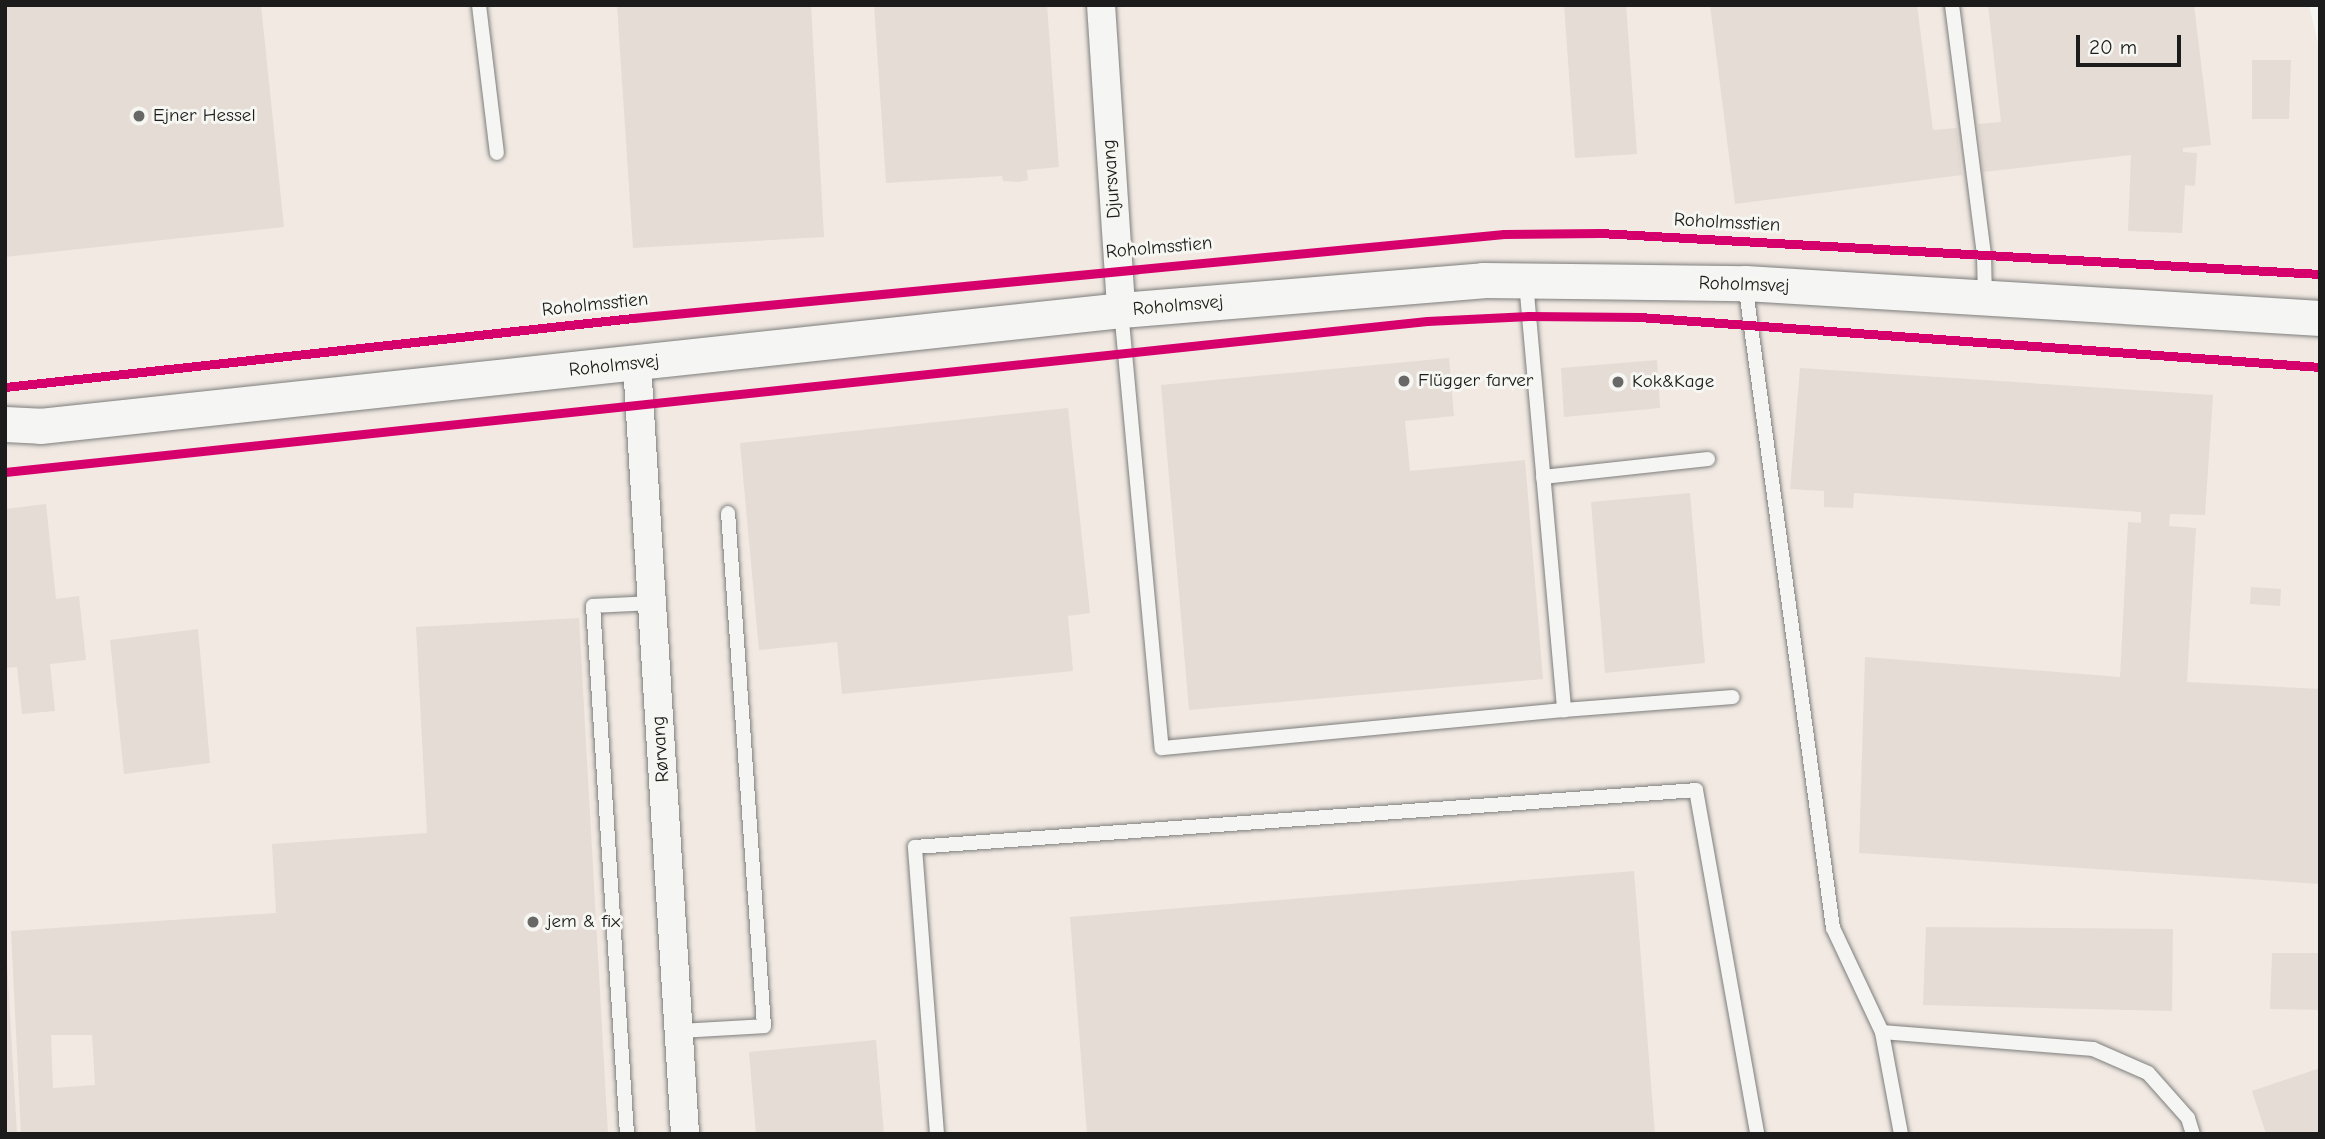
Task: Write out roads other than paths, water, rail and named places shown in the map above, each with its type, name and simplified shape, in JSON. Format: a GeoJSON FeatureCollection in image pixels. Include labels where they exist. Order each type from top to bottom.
{"type":"FeatureCollection","features":[{"type":"Feature","properties":{"kind":"street","name":"Djursvang"},"geometry":{"type":"LineString","coordinates":[[1101,5],[1121,310]]}},
{"type":"Feature","properties":{"kind":"street","name":"Roholmsvej"},"geometry":{"type":"LineString","coordinates":[[5,424],[40,426],[1121,310],[1483,280],[1745,284],[2320,318]]}},
{"type":"Feature","properties":{"kind":"street","name":"Rørvang"},"geometry":{"type":"LineString","coordinates":[[637,364],[685,1134]]}},
{"type":"Feature","properties":{"kind":"street","name":"Roholmsvej"},"geometry":{"type":"LineString","coordinates":[[5,436],[40,426]]}},
{"type":"Feature","properties":{"kind":"lane"},"geometry":{"type":"LineString","coordinates":[[479,5],[497,153]]}},
{"type":"Feature","properties":{"kind":"lane"},"geometry":{"type":"LineString","coordinates":[[1952,5],[1984,255],[1985,298]]}},
{"type":"Feature","properties":{"kind":"lane"},"geometry":{"type":"LineString","coordinates":[[1526,280],[1564,710],[1732,697]]}},
{"type":"Feature","properties":{"kind":"lane"},"geometry":{"type":"LineString","coordinates":[[1745,284],[1833,928],[1882,1032],[1901,1134]]}},
{"type":"Feature","properties":{"kind":"lane","name":"Djursvang"},"geometry":{"type":"LineString","coordinates":[[1121,310],[1162,748],[1564,710]]}},
{"type":"Feature","properties":{"kind":"lane"},"geometry":{"type":"LineString","coordinates":[[1543,477],[1709,459]]}},
{"type":"Feature","properties":{"kind":"lane"},"geometry":{"type":"LineString","coordinates":[[678,1031],[764,1026],[728,513]]}},
{"type":"Feature","properties":{"kind":"lane"},"geometry":{"type":"LineString","coordinates":[[626,1134],[593,606],[652,603]]}},
{"type":"Feature","properties":{"kind":"lane"},"geometry":{"type":"LineString","coordinates":[[937,1134],[915,847],[1696,790],[1757,1134]]}},
{"type":"Feature","properties":{"kind":"lane"},"geometry":{"type":"LineString","coordinates":[[1882,1032],[2093,1049],[2148,1073],[2188,1118],[2193,1134]]}},
{"type":"Feature","properties":{"kind":"place","name":"Ejner Hessel"},"geometry":{"type":"Point","coordinates":[139,116]}},
{"type":"Feature","properties":{"kind":"place","name":"Flügger farver"},"geometry":{"type":"Point","coordinates":[1404,381]}},
{"type":"Feature","properties":{"kind":"place","name":"Kok&Kage"},"geometry":{"type":"Point","coordinates":[1618,382]}},
{"type":"Feature","properties":{"kind":"place","name":"jem & fix"},"geometry":{"type":"Point","coordinates":[533,922]}}]}
